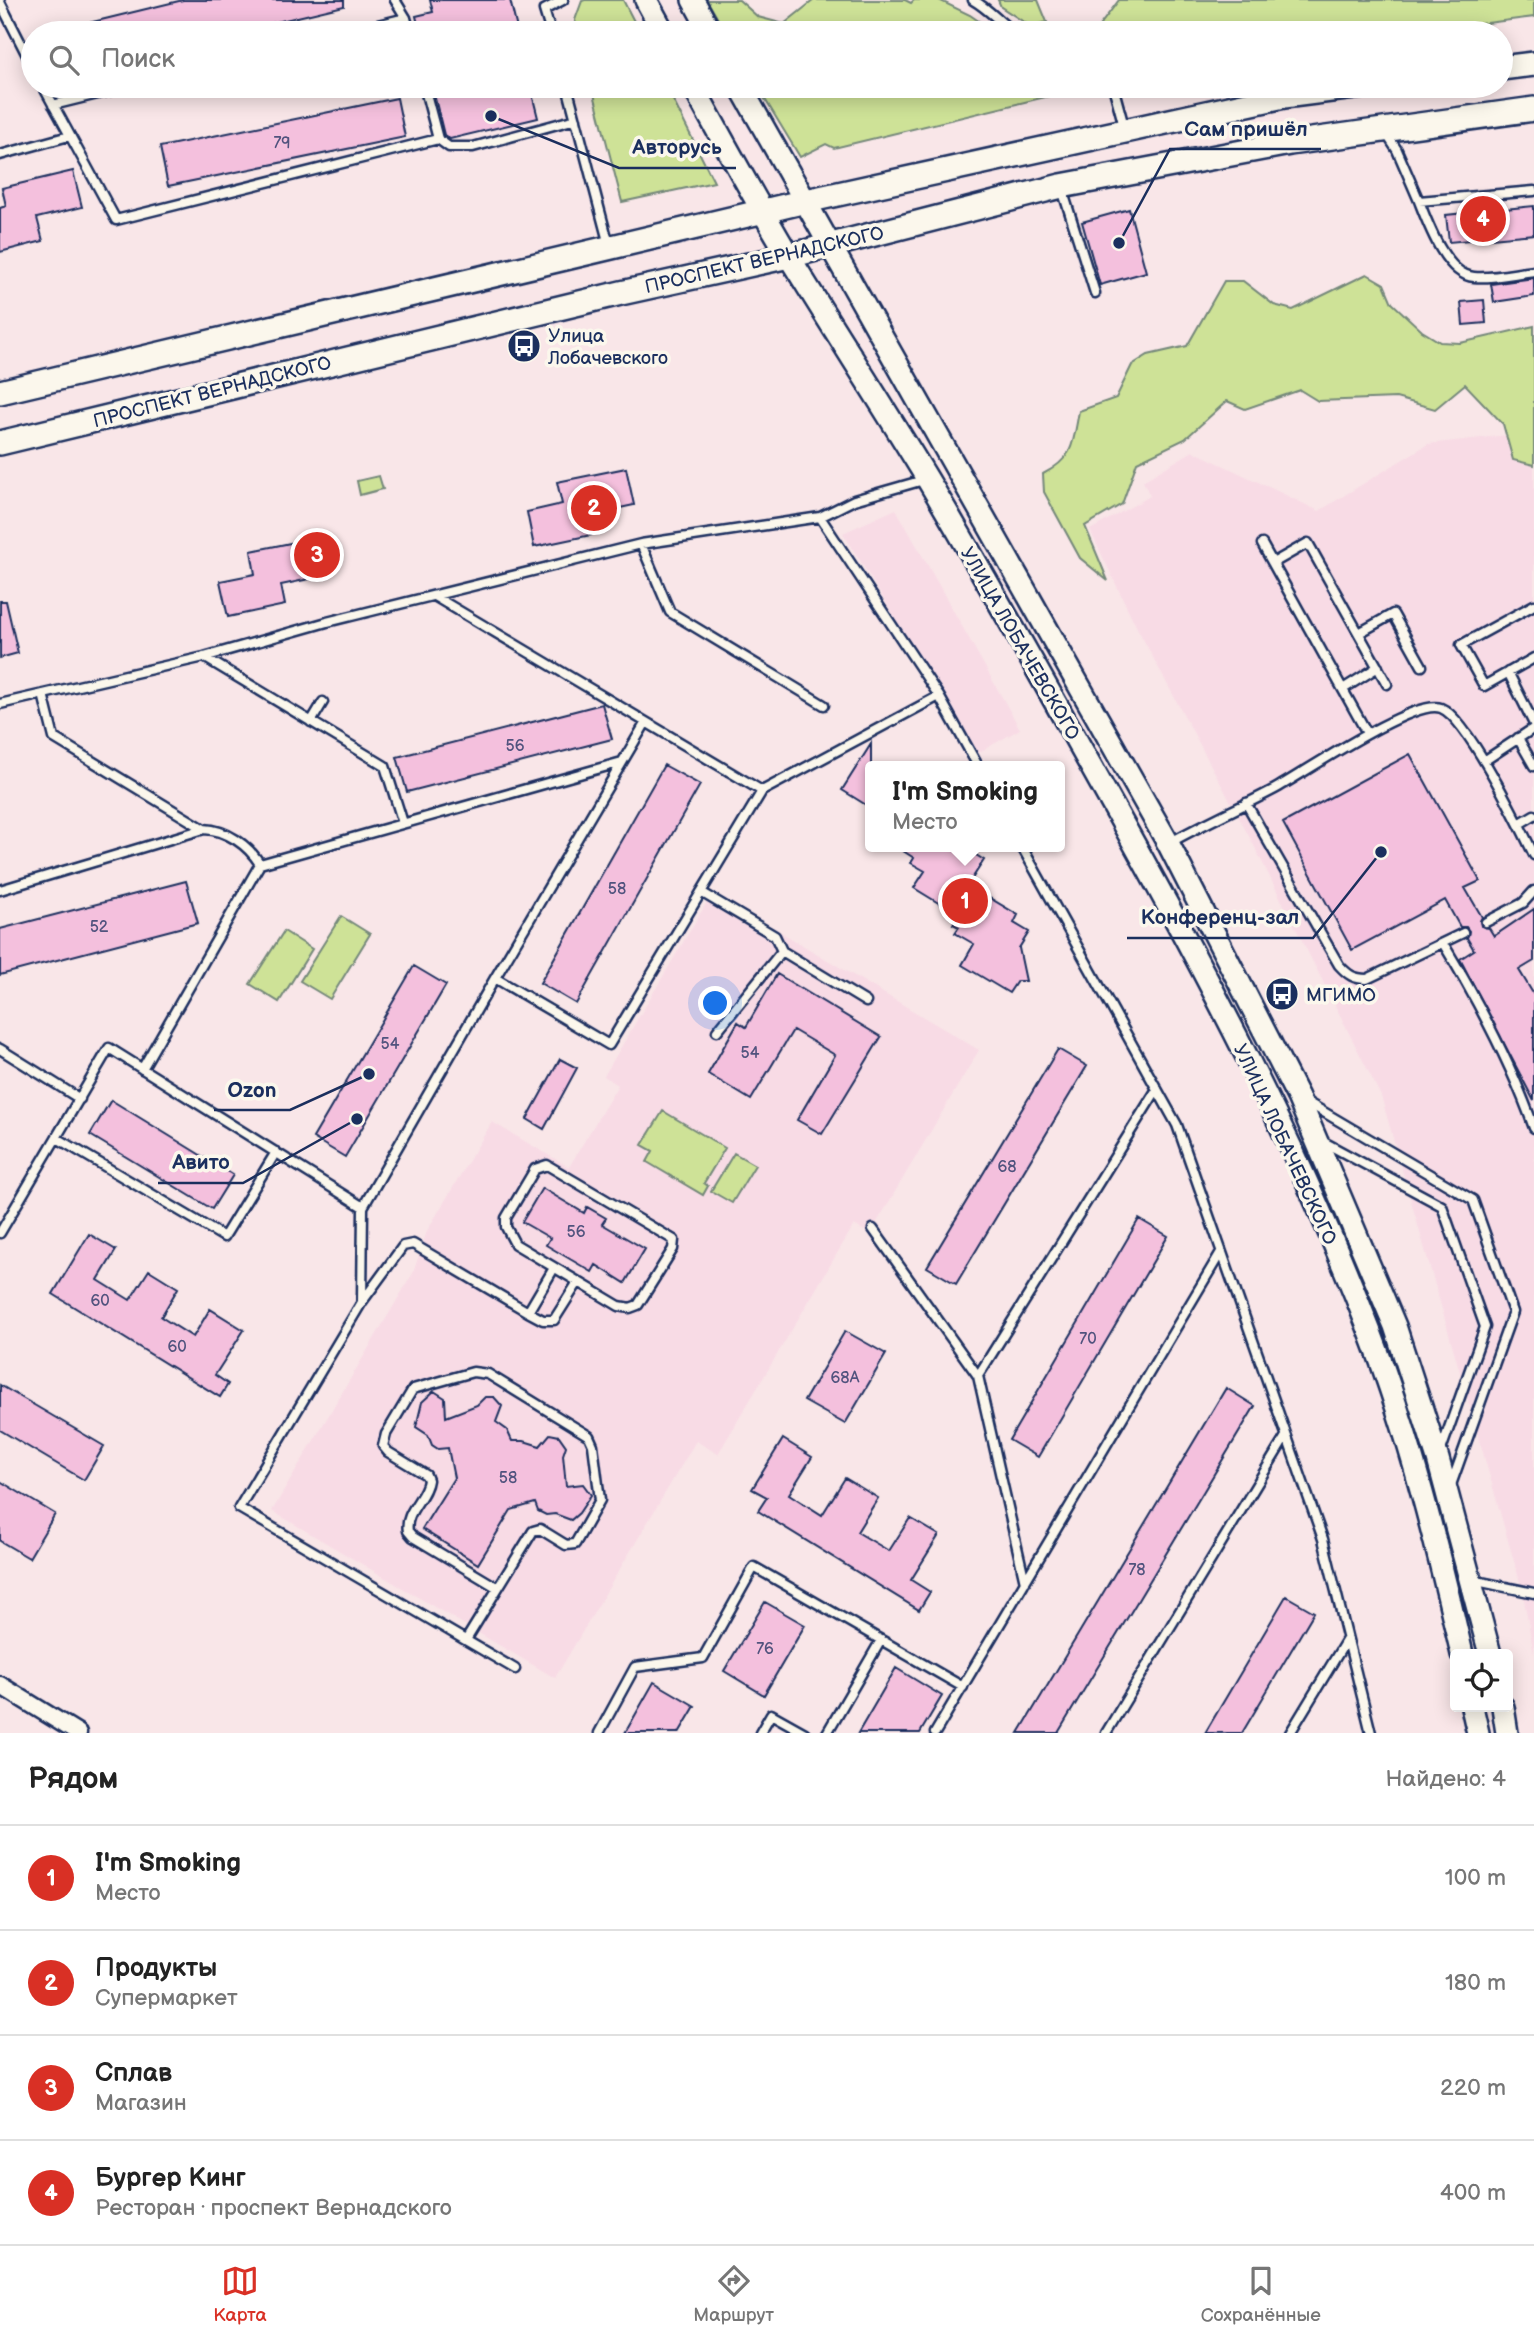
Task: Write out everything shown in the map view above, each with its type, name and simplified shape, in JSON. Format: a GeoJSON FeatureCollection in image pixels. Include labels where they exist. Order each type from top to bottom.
{"type":"FeatureCollection","features":[{"type":"Feature","properties":{"kind":"main road"},"geometry":{"type":"LineString","coordinates":[[646,0],[657,21]]}},
{"type":"Feature","properties":{"kind":"main road"},"geometry":{"type":"LineString","coordinates":[[693,0],[704,21]]}},
{"type":"Feature","properties":{"kind":"main road"},"geometry":{"type":"LineString","coordinates":[[1513,67],[1534,64]]}},
{"type":"Feature","properties":{"kind":"main road","name":"УЛИЦА ЛОБАЧЕВСКОГО"},"geometry":{"type":"LineString","coordinates":[[700,98],[789,256],[927,479],[1183,930],[1323,1219],[1371,1334],[1403,1428],[1441,1563],[1461,1649]]}},
{"type":"Feature","properties":{"kind":"main road","name":"УЛИЦА ЛОБАЧЕВСКОГО"},"geometry":{"type":"LineString","coordinates":[[747,98],[1168,843],[1298,1097],[1395,1325],[1438,1459],[1489,1649]]}},
{"type":"Feature","properties":{"kind":"main road"},"geometry":{"type":"LineString","coordinates":[[0,392],[806,201],[1275,98]]}},
{"type":"Feature","properties":{"kind":"main road","name":"ПРОСПЕКТ ВЕРНАДСКОГО"},"geometry":{"type":"LineString","coordinates":[[0,443],[621,293],[789,256],[1062,186],[1290,143],[1534,109]]}},
{"type":"Feature","properties":{"kind":"main road"},"geometry":{"type":"LineString","coordinates":[[1473,1712],[1478,1733]]}},
{"type":"Feature","properties":{"kind":"main road"},"geometry":{"type":"LineString","coordinates":[[1504,1712],[1507,1733]]}},
{"type":"Feature","properties":{"kind":"street"},"geometry":{"type":"LineString","coordinates":[[0,1685],[78,1733]]}},
{"type":"Feature","properties":{"kind":"lane"},"geometry":{"type":"LineString","coordinates":[[395,0],[407,21]]}},
{"type":"Feature","properties":{"kind":"lane"},"geometry":{"type":"LineString","coordinates":[[538,0],[547,21]]}},
{"type":"Feature","properties":{"kind":"lane"},"geometry":{"type":"LineString","coordinates":[[544,10],[563,0]]}},
{"type":"Feature","properties":{"kind":"lane"},"geometry":{"type":"LineString","coordinates":[[973,0],[986,7],[999,21]]}},
{"type":"Feature","properties":{"kind":"lane"},"geometry":{"type":"LineString","coordinates":[[0,2],[21,43]]}},
{"type":"Feature","properties":{"kind":"lane"},"geometry":{"type":"LineString","coordinates":[[394,21],[406,18]]}},
{"type":"Feature","properties":{"kind":"lane"},"geometry":{"type":"LineString","coordinates":[[49,98],[116,220],[438,139]]}},
{"type":"Feature","properties":{"kind":"lane"},"geometry":{"type":"LineString","coordinates":[[53,105],[82,98]]}},
{"type":"Feature","properties":{"kind":"lane"},"geometry":{"type":"LineString","coordinates":[[427,98],[438,139],[449,147],[473,146],[576,119]]}},
{"type":"Feature","properties":{"kind":"lane"},"geometry":{"type":"LineString","coordinates":[[570,98],[610,248]]}},
{"type":"Feature","properties":{"kind":"lane"},"geometry":{"type":"LineString","coordinates":[[1116,98],[1125,131]]}},
{"type":"Feature","properties":{"kind":"lane"},"geometry":{"type":"LineString","coordinates":[[1385,130],[1396,149],[1434,239],[1452,264],[1472,277],[1534,271]]}},
{"type":"Feature","properties":{"kind":"lane"},"geometry":{"type":"LineString","coordinates":[[0,155],[69,136]]}},
{"type":"Feature","properties":{"kind":"lane"},"geometry":{"type":"LineString","coordinates":[[1062,186],[1095,293]]}},
{"type":"Feature","properties":{"kind":"lane"},"geometry":{"type":"LineString","coordinates":[[1419,201],[1534,191]]}},
{"type":"Feature","properties":{"kind":"lane"},"geometry":{"type":"LineString","coordinates":[[0,705],[204,657],[327,622],[641,544],[820,517],[854,500],[927,479]]}},
{"type":"Feature","properties":{"kind":"lane"},"geometry":{"type":"LineString","coordinates":[[820,517],[939,696],[975,761]]}},
{"type":"Feature","properties":{"kind":"lane"},"geometry":{"type":"LineString","coordinates":[[1273,563],[1308,543],[1387,684]]}},
{"type":"Feature","properties":{"kind":"lane"},"geometry":{"type":"LineString","coordinates":[[641,544],[670,612],[824,705]]}},
{"type":"Feature","properties":{"kind":"lane"},"geometry":{"type":"LineString","coordinates":[[1262,544],[1367,733]]}},
{"type":"Feature","properties":{"kind":"lane"},"geometry":{"type":"LineString","coordinates":[[434,596],[762,791]]}},
{"type":"Feature","properties":{"kind":"lane"},"geometry":{"type":"LineString","coordinates":[[1534,605],[1461,646],[1484,686],[1534,658]]}},
{"type":"Feature","properties":{"kind":"lane"},"geometry":{"type":"LineString","coordinates":[[1359,633],[1393,614],[1422,666]]}},
{"type":"Feature","properties":{"kind":"lane"},"geometry":{"type":"LineString","coordinates":[[204,657],[386,766],[403,823]]}},
{"type":"Feature","properties":{"kind":"lane"},"geometry":{"type":"LineString","coordinates":[[1343,689],[1378,667]]}},
{"type":"Feature","properties":{"kind":"lane"},"geometry":{"type":"LineString","coordinates":[[1484,761],[1534,726],[1508,672]]}},
{"type":"Feature","properties":{"kind":"lane"},"geometry":{"type":"LineString","coordinates":[[43,694],[54,738],[204,829]]}},
{"type":"Feature","properties":{"kind":"lane"},"geometry":{"type":"LineString","coordinates":[[495,978],[609,1045],[762,791],[939,696]]}},
{"type":"Feature","properties":{"kind":"lane"},"geometry":{"type":"LineString","coordinates":[[312,722],[323,702]]}},
{"type":"Feature","properties":{"kind":"lane"},"geometry":{"type":"LineString","coordinates":[[1168,843],[1277,788],[1367,733],[1429,706],[1442,708],[1454,717],[1484,761],[1534,855]]}},
{"type":"Feature","properties":{"kind":"lane"},"geometry":{"type":"LineString","coordinates":[[362,1302],[363,1207],[646,722]]}},
{"type":"Feature","properties":{"kind":"lane"},"geometry":{"type":"LineString","coordinates":[[1518,738],[1534,766]]}},
{"type":"Feature","properties":{"kind":"lane"},"geometry":{"type":"LineString","coordinates":[[142,1069],[260,864],[622,762]]}},
{"type":"Feature","properties":{"kind":"lane"},"geometry":{"type":"LineString","coordinates":[[1246,803],[1332,953],[1347,974],[1356,979],[1367,979],[1464,933]]}},
{"type":"Feature","properties":{"kind":"lane"},"geometry":{"type":"LineString","coordinates":[[1519,824],[1534,815]]}},
{"type":"Feature","properties":{"kind":"lane"},"geometry":{"type":"LineString","coordinates":[[0,890],[204,829],[218,830],[251,851],[260,864]]}},
{"type":"Feature","properties":{"kind":"lane"},"geometry":{"type":"LineString","coordinates":[[1026,852],[1177,1125],[1323,1539],[1371,1733]]}},
{"type":"Feature","properties":{"kind":"lane"},"geometry":{"type":"LineString","coordinates":[[1486,922],[1522,904],[1534,891]]}},
{"type":"Feature","properties":{"kind":"lane"},"geometry":{"type":"LineString","coordinates":[[701,892],[775,936],[782,951],[866,1002]]}},
{"type":"Feature","properties":{"kind":"lane"},"geometry":{"type":"LineString","coordinates":[[1443,943],[1472,992],[1518,1084],[1534,1128]]}},
{"type":"Feature","properties":{"kind":"lane"},"geometry":{"type":"LineString","coordinates":[[717,1031],[782,951]]}},
{"type":"Feature","properties":{"kind":"lane"},"geometry":{"type":"LineString","coordinates":[[0,1233],[109,1048],[363,1207]]}},
{"type":"Feature","properties":{"kind":"lane"},"geometry":{"type":"LineString","coordinates":[[0,1049],[80,1099]]}},
{"type":"Feature","properties":{"kind":"lane"},"geometry":{"type":"LineString","coordinates":[[978,1376],[1157,1089]]}},
{"type":"Feature","properties":{"kind":"lane"},"geometry":{"type":"LineString","coordinates":[[1298,1097],[1473,1200],[1513,1312],[1447,1494]]}},
{"type":"Feature","properties":{"kind":"lane"},"geometry":{"type":"LineString","coordinates":[[1316,1137],[1442,1206],[1485,1327],[1438,1459]]}},
{"type":"Feature","properties":{"kind":"lane"},"geometry":{"type":"LineString","coordinates":[[57,1138],[224,1237],[276,1152]]}},
{"type":"Feature","properties":{"kind":"lane"},"geometry":{"type":"LineString","coordinates":[[540,1166],[554,1167],[674,1240],[673,1249],[638,1306],[630,1308],[619,1306],[554,1268],[514,1244],[506,1227],[506,1217],[535,1169],[540,1166]]}},
{"type":"Feature","properties":{"kind":"lane"},"geometry":{"type":"LineString","coordinates":[[873,1230],[978,1376],[1025,1582]]}},
{"type":"Feature","properties":{"kind":"lane"},"geometry":{"type":"LineString","coordinates":[[515,1669],[239,1508],[362,1302],[399,1249],[413,1244],[542,1320],[554,1320],[578,1282]]}},
{"type":"Feature","properties":{"kind":"lane"},"geometry":{"type":"LineString","coordinates":[[935,1733],[1221,1252]]}},
{"type":"Feature","properties":{"kind":"lane"},"geometry":{"type":"LineString","coordinates":[[528,1312],[554,1268]]}},
{"type":"Feature","properties":{"kind":"lane"},"geometry":{"type":"LineString","coordinates":[[466,1640],[498,1588],[533,1531],[540,1529],[566,1545],[575,1544],[598,1508],[600,1496],[593,1445],[589,1436],[488,1374],[473,1372],[414,1389],[386,1434],[383,1446],[388,1452],[426,1475],[428,1480],[426,1489],[409,1517],[408,1531],[413,1537],[498,1588]]}},
{"type":"Feature","properties":{"kind":"lane"},"geometry":{"type":"LineString","coordinates":[[1106,1733],[1286,1436]]}},
{"type":"Feature","properties":{"kind":"lane"},"geometry":{"type":"LineString","coordinates":[[599,1733],[635,1667],[703,1658],[754,1567],[963,1687]]}},
{"type":"Feature","properties":{"kind":"lane"},"geometry":{"type":"LineString","coordinates":[[1471,1580],[1534,1593]]}},
{"type":"Feature","properties":{"kind":"lane"},"geometry":{"type":"LineString","coordinates":[[1290,1733],[1347,1639]]}},
{"type":"Feature","properties":{"kind":"lane"},"geometry":{"type":"LineString","coordinates":[[827,1733],[881,1640]]}},
{"type":"Feature","properties":{"kind":"lane"},"geometry":{"type":"LineString","coordinates":[[760,1733],[771,1714],[805,1733]]}},
{"type":"Feature","properties":{"kind":"shaded area"},"geometry":{"type":"Polygon","coordinates":[[[1534,432],[1534,1654],[1522,1589],[1381,1096],[1250,838],[1135,624],[1090,530],[1150,496],[1143,481],[1193,451],[1319,511],[1428,444],[1534,432]]]}},
{"type":"Feature","properties":{"kind":"shaded area"},"geometry":{"type":"Polygon","coordinates":[[[896,509],[1020,729],[978,753],[843,533],[896,509]]]}},
{"type":"Feature","properties":{"kind":"shaded area"},"geometry":{"type":"Polygon","coordinates":[[[713,892],[979,1050],[870,1234],[854,1225],[718,1454],[696,1441],[555,1678],[272,1511],[413,1273],[427,1231],[492,1122],[569,1167],[618,1085],[604,1076],[713,892]]]}},
{"type":"Feature","properties":{"kind":"green space"},"geometry":{"type":"Polygon","coordinates":[[[623,0],[634,21],[575,21],[582,1],[623,0]]]}},
{"type":"Feature","properties":{"kind":"green space"},"geometry":{"type":"Polygon","coordinates":[[[707,0],[739,0],[758,17],[773,21],[719,21],[707,0]]]}},
{"type":"Feature","properties":{"kind":"green space"},"geometry":{"type":"Polygon","coordinates":[[[814,0],[905,0],[911,3],[914,0],[939,0],[979,21],[788,21],[814,0]]]}},
{"type":"Feature","properties":{"kind":"green space"},"geometry":{"type":"Polygon","coordinates":[[[998,0],[1038,0],[1047,21],[1022,21],[1001,7],[998,0]]]}},
{"type":"Feature","properties":{"kind":"green space"},"geometry":{"type":"Polygon","coordinates":[[[1119,0],[1534,0],[1534,17],[1503,21],[1103,21],[1119,0]]]}},
{"type":"Feature","properties":{"kind":"green space"},"geometry":{"type":"Polygon","coordinates":[[[595,98],[672,98],[714,182],[622,202],[595,98]]]}},
{"type":"Feature","properties":{"kind":"green space"},"geometry":{"type":"Polygon","coordinates":[[[764,98],[1041,98],[834,148],[826,144],[800,157],[764,98]]]}},
{"type":"Feature","properties":{"kind":"green space"},"geometry":{"type":"Polygon","coordinates":[[[1367,274],[1384,284],[1392,303],[1422,331],[1440,342],[1460,343],[1534,326],[1534,465],[1513,460],[1503,424],[1465,384],[1435,409],[1396,398],[1318,401],[1300,390],[1245,409],[1227,401],[1185,439],[1137,462],[1122,504],[1085,526],[1108,581],[1080,558],[1044,492],[1043,474],[1061,462],[1070,449],[1079,411],[1116,398],[1132,365],[1148,355],[1187,346],[1224,281],[1243,281],[1274,305],[1293,310],[1367,274]]]}},
{"type":"Feature","properties":{"kind":"green space"},"geometry":{"type":"Polygon","coordinates":[[[379,476],[383,489],[360,495],[357,481],[379,476]]]}},
{"type":"Feature","properties":{"kind":"green space"},"geometry":{"type":"Polygon","coordinates":[[[341,916],[370,934],[330,999],[300,981],[341,916]]]}},
{"type":"Feature","properties":{"kind":"green space"},"geometry":{"type":"Polygon","coordinates":[[[284,931],[312,949],[279,1002],[250,984],[284,931]]]}},
{"type":"Feature","properties":{"kind":"green space"},"geometry":{"type":"Polygon","coordinates":[[[663,1111],[725,1148],[704,1183],[708,1186],[703,1195],[647,1162],[653,1151],[642,1145],[663,1111]]]}},
{"type":"Feature","properties":{"kind":"green space"},"geometry":{"type":"Polygon","coordinates":[[[734,1153],[755,1165],[732,1203],[711,1191],[734,1153]]]}},
{"type":"Feature","properties":{"kind":"building"},"geometry":{"type":"Polygon","coordinates":[[[183,0],[344,0],[344,6],[281,21],[97,21],[183,0]]]}},
{"type":"Feature","properties":{"kind":"building"},"geometry":{"type":"Polygon","coordinates":[[[430,0],[510,0],[515,21],[417,21],[416,16],[433,12],[430,0]]]}},
{"type":"Feature","properties":{"kind":"building"},"geometry":{"type":"Polygon","coordinates":[[[397,98],[405,137],[168,186],[160,147],[397,98]]]}},
{"type":"Feature","properties":{"kind":"building"},"geometry":{"type":"Polygon","coordinates":[[[435,98],[533,98],[538,118],[450,139],[444,135],[435,98]]]}},
{"type":"Feature","properties":{"kind":"building"},"geometry":{"type":"Polygon","coordinates":[[[73,171],[82,207],[37,218],[43,241],[0,252],[0,208],[6,206],[2,188],[73,171]]]}},
{"type":"Feature","properties":{"kind":"building"},"geometry":{"type":"Polygon","coordinates":[[[1534,206],[1534,234],[1449,242],[1446,215],[1534,206]]]}},
{"type":"Feature","properties":{"kind":"building"},"geometry":{"type":"Polygon","coordinates":[[[1129,209],[1146,272],[1100,285],[1082,222],[1129,209]]]}},
{"type":"Feature","properties":{"kind":"building"},"geometry":{"type":"Polygon","coordinates":[[[1534,278],[1534,296],[1494,302],[1491,284],[1534,278]]]}},
{"type":"Feature","properties":{"kind":"building"},"geometry":{"type":"Polygon","coordinates":[[[1484,300],[1486,323],[1463,325],[1461,302],[1484,300]]]}},
{"type":"Feature","properties":{"kind":"building"},"geometry":{"type":"Polygon","coordinates":[[[626,468],[634,505],[587,515],[591,535],[534,547],[527,512],[562,504],[557,482],[626,468]]]}},
{"type":"Feature","properties":{"kind":"building"},"geometry":{"type":"Polygon","coordinates":[[[320,537],[328,575],[281,585],[285,605],[228,617],[220,581],[255,574],[251,551],[320,537]]]}},
{"type":"Feature","properties":{"kind":"building"},"geometry":{"type":"Polygon","coordinates":[[[0,601],[6,601],[18,653],[0,658],[0,601]]]}},
{"type":"Feature","properties":{"kind":"building"},"geometry":{"type":"Polygon","coordinates":[[[602,704],[612,739],[407,792],[397,757],[602,704]]]}},
{"type":"Feature","properties":{"kind":"building"},"geometry":{"type":"Polygon","coordinates":[[[871,744],[871,761],[865,761],[865,804],[842,790],[871,744]]]}},
{"type":"Feature","properties":{"kind":"building"},"geometry":{"type":"Polygon","coordinates":[[[1410,754],[1480,881],[1465,888],[1482,917],[1481,926],[1489,928],[1494,936],[1534,909],[1534,961],[1519,970],[1534,995],[1534,1101],[1460,959],[1474,950],[1467,938],[1469,931],[1466,927],[1460,927],[1445,900],[1352,950],[1283,823],[1410,754]]]}},
{"type":"Feature","properties":{"kind":"building"},"geometry":{"type":"Polygon","coordinates":[[[664,765],[700,785],[576,1004],[540,983],[664,765]]]}},
{"type":"Feature","properties":{"kind":"building"},"geometry":{"type":"Polygon","coordinates":[[[905,852],[971,852],[984,860],[968,885],[1018,915],[1014,923],[1029,932],[1019,948],[1026,981],[1017,981],[1009,993],[962,965],[974,944],[955,933],[959,927],[953,924],[958,915],[914,888],[925,871],[911,863],[914,858],[905,852]]]}},
{"type":"Feature","properties":{"kind":"building"},"geometry":{"type":"Polygon","coordinates":[[[186,881],[198,923],[0,975],[0,929],[186,881]]]}},
{"type":"Feature","properties":{"kind":"building"},"geometry":{"type":"Polygon","coordinates":[[[414,966],[446,985],[345,1157],[313,1138],[414,966]]]}},
{"type":"Feature","properties":{"kind":"building"},"geometry":{"type":"Polygon","coordinates":[[[777,974],[881,1037],[822,1134],[797,1120],[835,1055],[793,1030],[751,1100],[708,1074],[738,1022],[746,1027],[777,974]]]}},
{"type":"Feature","properties":{"kind":"building"},"geometry":{"type":"Polygon","coordinates":[[[1058,1049],[1087,1066],[956,1284],[927,1267],[1058,1049]]]}},
{"type":"Feature","properties":{"kind":"building"},"geometry":{"type":"Polygon","coordinates":[[[560,1059],[577,1068],[544,1129],[527,1119],[560,1059]]]}},
{"type":"Feature","properties":{"kind":"building"},"geometry":{"type":"Polygon","coordinates":[[[111,1100],[233,1175],[212,1209],[90,1135],[111,1100]]]}},
{"type":"Feature","properties":{"kind":"building"},"geometry":{"type":"Polygon","coordinates":[[[542,1188],[584,1213],[587,1207],[606,1218],[602,1224],[645,1249],[625,1283],[596,1265],[592,1272],[546,1245],[550,1238],[522,1222],[542,1188]]]}},
{"type":"Feature","properties":{"kind":"building"},"geometry":{"type":"Polygon","coordinates":[[[1139,1219],[1168,1236],[1038,1457],[1009,1440],[1139,1219]]]}},
{"type":"Feature","properties":{"kind":"building"},"geometry":{"type":"Polygon","coordinates":[[[89,1234],[116,1250],[98,1280],[130,1300],[149,1270],[178,1288],[161,1317],[193,1337],[210,1309],[244,1330],[215,1375],[228,1384],[220,1397],[53,1294],[89,1234]]]}},
{"type":"Feature","properties":{"kind":"building"},"geometry":{"type":"Polygon","coordinates":[[[845,1331],[886,1354],[845,1424],[804,1401],[845,1331]]]}},
{"type":"Feature","properties":{"kind":"building"},"geometry":{"type":"Polygon","coordinates":[[[0,1385],[104,1446],[84,1480],[0,1430],[0,1385]]]}},
{"type":"Feature","properties":{"kind":"building"},"geometry":{"type":"Polygon","coordinates":[[[1226,1388],[1255,1406],[1058,1733],[1019,1733],[1226,1388]]]}},
{"type":"Feature","properties":{"kind":"building"},"geometry":{"type":"Polygon","coordinates":[[[434,1391],[445,1398],[446,1417],[477,1405],[485,1397],[494,1397],[502,1406],[496,1422],[507,1430],[512,1441],[524,1441],[540,1446],[550,1434],[559,1436],[566,1446],[563,1455],[566,1486],[583,1484],[591,1495],[579,1513],[571,1520],[555,1514],[546,1515],[538,1511],[535,1503],[511,1510],[478,1564],[422,1529],[454,1478],[448,1448],[438,1449],[432,1445],[428,1435],[416,1427],[422,1402],[434,1391]]]}},
{"type":"Feature","properties":{"kind":"building"},"geometry":{"type":"Polygon","coordinates":[[[783,1439],[812,1457],[789,1494],[822,1515],[845,1478],[878,1498],[857,1532],[889,1551],[910,1518],[939,1535],[911,1580],[930,1592],[919,1610],[758,1511],[767,1497],[752,1489],[783,1439]]]}},
{"type":"Feature","properties":{"kind":"building"},"geometry":{"type":"Polygon","coordinates":[[[0,1481],[55,1514],[29,1558],[0,1541],[0,1481]]]}},
{"type":"Feature","properties":{"kind":"building"},"geometry":{"type":"Polygon","coordinates":[[[1286,1596],[1314,1612],[1242,1733],[1205,1733],[1286,1596]]]}},
{"type":"Feature","properties":{"kind":"building"},"geometry":{"type":"Polygon","coordinates":[[[765,1602],[805,1625],[764,1695],[724,1671],[765,1602]]]}},
{"type":"Feature","properties":{"kind":"building"},"geometry":{"type":"Polygon","coordinates":[[[896,1668],[942,1696],[920,1733],[858,1733],[896,1668]]]}},
{"type":"Feature","properties":{"kind":"building"},"geometry":{"type":"Polygon","coordinates":[[[654,1682],[695,1706],[679,1733],[625,1733],[654,1682]]]}},
{"type":"Feature","properties":{"kind":"place","name":"Авторусь"},"geometry":{"type":"Point","coordinates":[491,116]}},
{"type":"Feature","properties":{"kind":"place","name":"Бургер Кинг"},"geometry":{"type":"Point","coordinates":[1483,219]}},
{"type":"Feature","properties":{"kind":"place","name":"Сам пришёл"},"geometry":{"type":"Point","coordinates":[1119,243]}},
{"type":"Feature","properties":{"kind":"place","name":"Улица Лобачевского"},"geometry":{"type":"Point","coordinates":[524,346]}},
{"type":"Feature","properties":{"kind":"place","name":"Продукты"},"geometry":{"type":"Point","coordinates":[594,508]}},
{"type":"Feature","properties":{"kind":"place","name":"Сплав"},"geometry":{"type":"Point","coordinates":[317,555]}},
{"type":"Feature","properties":{"kind":"place","name":"Конференц-зал"},"geometry":{"type":"Point","coordinates":[1381,852]}},
{"type":"Feature","properties":{"kind":"place","name":"I'm Smoking"},"geometry":{"type":"Point","coordinates":[965,901]}},
{"type":"Feature","properties":{"kind":"place","name":"МГИМО"},"geometry":{"type":"Point","coordinates":[1282,994]}},
{"type":"Feature","properties":{"kind":"place","name":"Ozon"},"geometry":{"type":"Point","coordinates":[369,1074]}},
{"type":"Feature","properties":{"kind":"place","name":"Авито"},"geometry":{"type":"Point","coordinates":[357,1119]}}]}
